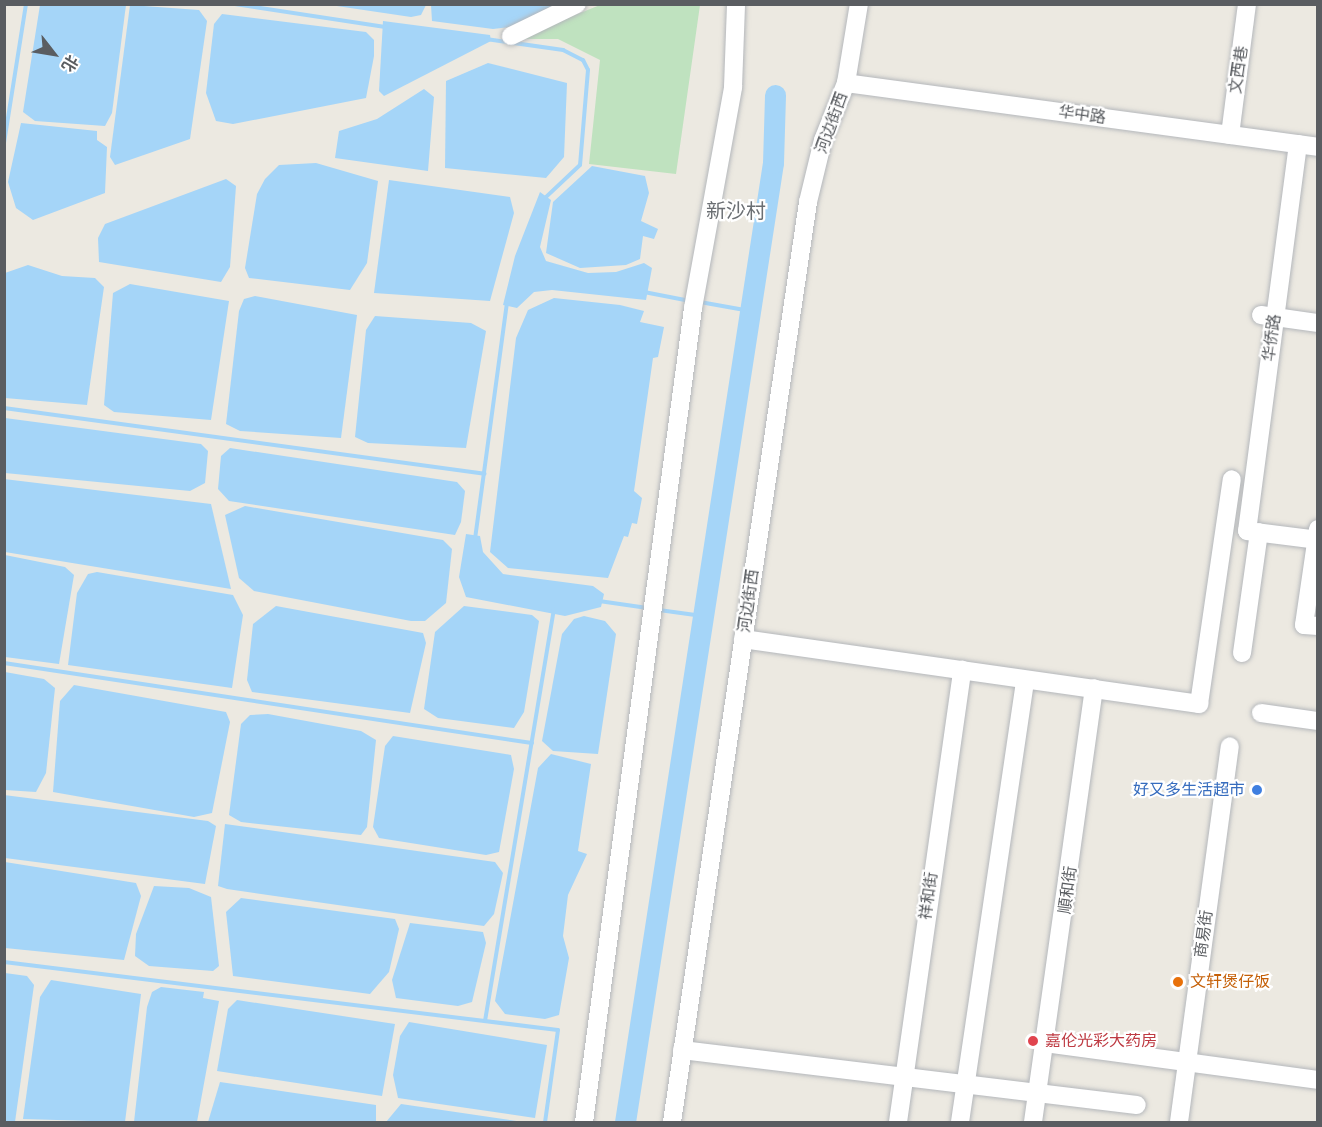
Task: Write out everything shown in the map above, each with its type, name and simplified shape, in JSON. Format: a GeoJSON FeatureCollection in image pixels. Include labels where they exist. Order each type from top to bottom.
{"type":"FeatureCollection","features":[{"type":"Feature","properties":{"kind":"street"},"geometry":{"type":"LineString","coordinates":[[511,36],[576,4]]}},
{"type":"Feature","properties":{"kind":"street"},"geometry":{"type":"LineString","coordinates":[[584,1122],[694,301],[733,87],[736,4]]}},
{"type":"Feature","properties":{"kind":"street","name":"河边街西"},"geometry":{"type":"LineString","coordinates":[[672,1122],[808,202],[823,140],[846,84],[859,4]]}},
{"type":"Feature","properties":{"kind":"street","name":"文西巷"},"geometry":{"type":"LineString","coordinates":[[1230,135],[1247,4]]}},
{"type":"Feature","properties":{"kind":"street","name":"华中路"},"geometry":{"type":"LineString","coordinates":[[846,84],[1317,147]]}},
{"type":"Feature","properties":{"kind":"street","name":"华侨路"},"geometry":{"type":"LineString","coordinates":[[1242,653],[1253,532],[1298,144]]}},
{"type":"Feature","properties":{"kind":"street"},"geometry":{"type":"LineString","coordinates":[[1261,315],[1317,323]]}},
{"type":"Feature","properties":{"kind":"street"},"geometry":{"type":"LineString","coordinates":[[743,639],[1199,704],[1232,479]]}},
{"type":"Feature","properties":{"kind":"street"},"geometry":{"type":"LineString","coordinates":[[1253,532],[1317,536],[1304,625],[1317,626]]}},
{"type":"Feature","properties":{"kind":"street","name":"祥和街"},"geometry":{"type":"LineString","coordinates":[[898,1122],[962,670]]}},
{"type":"Feature","properties":{"kind":"street"},"geometry":{"type":"LineString","coordinates":[[960,1122],[1026,680]]}},
{"type":"Feature","properties":{"kind":"street","name":"順和街"},"geometry":{"type":"LineString","coordinates":[[1033,1122],[1094,688]]}},
{"type":"Feature","properties":{"kind":"street"},"geometry":{"type":"LineString","coordinates":[[1261,713],[1317,721]]}},
{"type":"Feature","properties":{"kind":"street","name":"商易街"},"geometry":{"type":"LineString","coordinates":[[1179,1122],[1230,746]]}},
{"type":"Feature","properties":{"kind":"street"},"geometry":{"type":"LineString","coordinates":[[1045,1042],[1317,1080]]}},
{"type":"Feature","properties":{"kind":"street"},"geometry":{"type":"LineString","coordinates":[[682,1050],[1137,1105]]}},
{"type":"Feature","properties":{"kind":"green space"},"geometry":{"type":"Polygon","coordinates":[[[600,5],[700,5],[676,174],[589,164],[600,60],[558,39],[516,39],[600,5]]]}},
{"type":"Feature","properties":{"kind":"water"},"geometry":{"type":"Polygon","coordinates":[[[40,5],[126,5],[112,113],[105,126],[35,121],[23,112],[40,5]]]}},
{"type":"Feature","properties":{"kind":"water"},"geometry":{"type":"Polygon","coordinates":[[[130,5],[199,10],[207,21],[190,139],[115,165],[110,157],[130,5]]]}},
{"type":"Feature","properties":{"kind":"water"},"geometry":{"type":"Polygon","coordinates":[[[330,5],[426,5],[421,15],[411,17],[330,5]]]}},
{"type":"Feature","properties":{"kind":"water"},"geometry":{"type":"Polygon","coordinates":[[[431,5],[554,5],[517,26],[493,29],[432,21],[431,5]]]}},
{"type":"Feature","properties":{"kind":"water"},"geometry":{"type":"Polygon","coordinates":[[[222,14],[366,32],[374,40],[374,56],[366,98],[233,124],[216,121],[206,93],[214,24],[222,14]]]}},
{"type":"Feature","properties":{"kind":"water"},"geometry":{"type":"Polygon","coordinates":[[[383,21],[490,35],[491,41],[384,96],[379,91],[383,21]]]}},
{"type":"Feature","properties":{"kind":"water"},"geometry":{"type":"Polygon","coordinates":[[[488,63],[567,83],[564,157],[546,178],[445,168],[446,81],[488,63]]]}},
{"type":"Feature","properties":{"kind":"water"},"geometry":{"type":"Polygon","coordinates":[[[424,89],[434,97],[428,171],[335,158],[339,131],[377,119],[424,89]]]}},
{"type":"Feature","properties":{"kind":"water"},"geometry":{"type":"Polygon","coordinates":[[[21,123],[97,131],[97,140],[107,147],[105,193],[33,220],[16,208],[8,182],[21,123]]]}},
{"type":"Feature","properties":{"kind":"water"},"geometry":{"type":"Polygon","coordinates":[[[316,163],[378,181],[367,263],[350,290],[249,278],[245,268],[257,194],[265,179],[279,165],[316,163]]]}},
{"type":"Feature","properties":{"kind":"water"},"geometry":{"type":"Polygon","coordinates":[[[592,166],[645,176],[649,193],[641,221],[658,229],[654,239],[643,236],[640,259],[626,265],[580,268],[546,253],[553,202],[592,166]]]}},
{"type":"Feature","properties":{"kind":"water"},"geometry":{"type":"Polygon","coordinates":[[[226,179],[236,186],[230,267],[221,282],[99,262],[98,238],[105,224],[226,179]]]}},
{"type":"Feature","properties":{"kind":"water"},"geometry":{"type":"Polygon","coordinates":[[[389,180],[510,197],[514,213],[490,301],[374,293],[389,180]]]}},
{"type":"Feature","properties":{"kind":"water"},"geometry":{"type":"Polygon","coordinates":[[[540,192],[551,200],[540,247],[546,261],[588,273],[616,272],[644,263],[652,268],[646,300],[552,290],[534,292],[517,308],[503,305],[515,256],[540,192]]]}},
{"type":"Feature","properties":{"kind":"water"},"geometry":{"type":"Polygon","coordinates":[[[28,265],[62,276],[95,278],[104,287],[87,405],[5,398],[5,273],[28,265]]]}},
{"type":"Feature","properties":{"kind":"water"},"geometry":{"type":"Polygon","coordinates":[[[130,284],[229,301],[211,420],[114,412],[104,405],[113,293],[130,284]]]}},
{"type":"Feature","properties":{"kind":"water"},"geometry":{"type":"Polygon","coordinates":[[[255,296],[357,315],[341,438],[240,431],[226,424],[239,311],[244,299],[255,296]]]}},
{"type":"Feature","properties":{"kind":"water"},"geometry":{"type":"Polygon","coordinates":[[[554,298],[620,305],[644,311],[640,322],[664,327],[658,357],[653,358],[634,491],[642,498],[637,524],[632,523],[628,537],[624,536],[608,578],[508,568],[490,552],[516,338],[528,310],[554,298]]]}},
{"type":"Feature","properties":{"kind":"water"},"geometry":{"type":"Polygon","coordinates":[[[375,316],[471,323],[486,331],[466,448],[368,443],[355,437],[366,330],[375,316]]]}},
{"type":"Feature","properties":{"kind":"water"},"geometry":{"type":"Polygon","coordinates":[[[5,418],[201,444],[208,451],[205,483],[190,491],[5,473],[5,418]]]}},
{"type":"Feature","properties":{"kind":"water"},"geometry":{"type":"Polygon","coordinates":[[[230,448],[457,482],[465,491],[461,522],[455,535],[229,501],[218,489],[221,456],[230,448]]]}},
{"type":"Feature","properties":{"kind":"water"},"geometry":{"type":"Polygon","coordinates":[[[4,479],[211,504],[231,589],[5,552],[4,479]]]}},
{"type":"Feature","properties":{"kind":"water"},"geometry":{"type":"Polygon","coordinates":[[[245,506],[443,540],[452,549],[446,603],[425,621],[411,621],[254,591],[239,578],[225,515],[245,506]]]}},
{"type":"Feature","properties":{"kind":"water"},"geometry":{"type":"Polygon","coordinates":[[[466,534],[480,536],[483,552],[503,574],[593,586],[604,594],[601,607],[565,616],[466,597],[459,577],[466,534]]]}},
{"type":"Feature","properties":{"kind":"water"},"geometry":{"type":"Polygon","coordinates":[[[5,555],[65,567],[74,575],[59,664],[5,657],[5,555]]]}},
{"type":"Feature","properties":{"kind":"water"},"geometry":{"type":"Polygon","coordinates":[[[97,572],[233,595],[243,615],[232,688],[68,665],[77,593],[88,574],[97,572]]]}},
{"type":"Feature","properties":{"kind":"water"},"geometry":{"type":"Polygon","coordinates":[[[276,606],[423,633],[426,643],[410,713],[252,692],[247,680],[253,624],[276,606]]]}},
{"type":"Feature","properties":{"kind":"water"},"geometry":{"type":"Polygon","coordinates":[[[464,606],[532,615],[539,621],[524,712],[514,728],[438,718],[424,709],[435,632],[464,606]]]}},
{"type":"Feature","properties":{"kind":"water"},"geometry":{"type":"Polygon","coordinates":[[[584,616],[605,621],[616,634],[598,754],[553,751],[542,741],[562,634],[574,619],[584,616]]]}},
{"type":"Feature","properties":{"kind":"water"},"geometry":{"type":"Polygon","coordinates":[[[5,672],[44,679],[55,688],[46,773],[36,792],[5,790],[5,672]]]}},
{"type":"Feature","properties":{"kind":"water"},"geometry":{"type":"Polygon","coordinates":[[[74,685],[226,712],[230,722],[212,813],[194,817],[53,792],[60,701],[74,685]]]}},
{"type":"Feature","properties":{"kind":"water"},"geometry":{"type":"Polygon","coordinates":[[[268,714],[361,731],[376,740],[367,827],[361,835],[241,822],[229,815],[241,724],[250,715],[268,714]]]}},
{"type":"Feature","properties":{"kind":"water"},"geometry":{"type":"Polygon","coordinates":[[[393,736],[511,755],[514,769],[499,852],[486,855],[379,838],[373,827],[385,746],[393,736]]]}},
{"type":"Feature","properties":{"kind":"water"},"geometry":{"type":"Polygon","coordinates":[[[551,754],[591,764],[578,851],[587,854],[568,895],[563,936],[569,958],[559,1015],[545,1019],[505,1014],[495,1001],[538,768],[551,754]]]}},
{"type":"Feature","properties":{"kind":"water"},"geometry":{"type":"Polygon","coordinates":[[[4,795],[208,821],[216,826],[205,884],[5,858],[4,795]]]}},
{"type":"Feature","properties":{"kind":"water"},"geometry":{"type":"Polygon","coordinates":[[[225,824],[495,862],[503,873],[494,914],[484,926],[218,886],[225,824]]]}},
{"type":"Feature","properties":{"kind":"water"},"geometry":{"type":"Polygon","coordinates":[[[5,862],[136,883],[141,896],[124,960],[5,948],[5,862]]]}},
{"type":"Feature","properties":{"kind":"water"},"geometry":{"type":"Polygon","coordinates":[[[154,886],[189,888],[211,897],[219,966],[213,971],[149,966],[135,956],[136,934],[154,886]]]}},
{"type":"Feature","properties":{"kind":"water"},"geometry":{"type":"Polygon","coordinates":[[[241,898],[395,919],[399,929],[389,972],[370,994],[233,976],[226,912],[241,898]]]}},
{"type":"Feature","properties":{"kind":"water"},"geometry":{"type":"Polygon","coordinates":[[[410,923],[483,932],[486,943],[472,1002],[458,1006],[396,998],[392,980],[410,923]]]}},
{"type":"Feature","properties":{"kind":"water"},"geometry":{"type":"Polygon","coordinates":[[[5,973],[27,976],[34,985],[15,1122],[5,1122],[5,973]]]}},
{"type":"Feature","properties":{"kind":"water"},"geometry":{"type":"Polygon","coordinates":[[[51,980],[141,994],[125,1122],[23,1119],[40,997],[51,980]]]}},
{"type":"Feature","properties":{"kind":"water"},"geometry":{"type":"Polygon","coordinates":[[[161,987],[204,992],[203,998],[219,1001],[197,1122],[134,1122],[147,1007],[152,992],[161,987]]]}},
{"type":"Feature","properties":{"kind":"water"},"geometry":{"type":"Polygon","coordinates":[[[237,1000],[395,1024],[382,1096],[217,1071],[228,1009],[237,1000]]]}},
{"type":"Feature","properties":{"kind":"water"},"geometry":{"type":"Polygon","coordinates":[[[409,1022],[547,1045],[535,1118],[398,1098],[393,1075],[400,1036],[409,1022]]]}},
{"type":"Feature","properties":{"kind":"water"},"geometry":{"type":"Polygon","coordinates":[[[220,1082],[376,1105],[376,1122],[208,1122],[220,1082]]]}},
{"type":"Feature","properties":{"kind":"water"},"geometry":{"type":"Polygon","coordinates":[[[401,1104],[523,1122],[386,1122],[401,1104]]]}},
{"type":"Feature","properties":{"kind":"waterway"},"geometry":{"type":"LineString","coordinates":[[4,143],[26,4]]}},
{"type":"Feature","properties":{"kind":"waterway"},"geometry":{"type":"LineString","coordinates":[[235,4],[385,27]]}},
{"type":"Feature","properties":{"kind":"waterway"},"geometry":{"type":"LineString","coordinates":[[486,39],[563,50],[583,60],[588,70],[580,165],[545,198]]}},
{"type":"Feature","properties":{"kind":"waterway"},"geometry":{"type":"LineString","coordinates":[[625,1122],[773,163],[775,95]]}},
{"type":"Feature","properties":{"kind":"waterway"},"geometry":{"type":"LineString","coordinates":[[644,292],[690,301]]}},
{"type":"Feature","properties":{"kind":"waterway"},"geometry":{"type":"LineString","coordinates":[[475,539],[507,302]]}},
{"type":"Feature","properties":{"kind":"waterway"},"geometry":{"type":"LineString","coordinates":[[700,302],[750,311]]}},
{"type":"Feature","properties":{"kind":"waterway"},"geometry":{"type":"LineString","coordinates":[[4,408],[484,474]]}},
{"type":"Feature","properties":{"kind":"waterway"},"geometry":{"type":"LineString","coordinates":[[599,601],[648,608]]}},
{"type":"Feature","properties":{"kind":"waterway"},"geometry":{"type":"LineString","coordinates":[[485,1021],[554,610]]}},
{"type":"Feature","properties":{"kind":"waterway"},"geometry":{"type":"LineString","coordinates":[[659,610],[703,616]]}},
{"type":"Feature","properties":{"kind":"waterway"},"geometry":{"type":"LineString","coordinates":[[4,663],[532,743]]}},
{"type":"Feature","properties":{"kind":"waterway"},"geometry":{"type":"LineString","coordinates":[[4,962],[558,1030],[545,1122]]}},
{"type":"Feature","properties":{"kind":"place","name":"好又多生活超市"},"geometry":{"type":"Point","coordinates":[1257,790]}},
{"type":"Feature","properties":{"kind":"place","name":"文轩煲仔饭"},"geometry":{"type":"Point","coordinates":[1178,982]}},
{"type":"Feature","properties":{"kind":"place","name":"嘉伦光彩大药房"},"geometry":{"type":"Point","coordinates":[1033,1041]}},
{"type":"Feature","properties":{"kind":"district","name":"新沙村"},"geometry":{"type":"Point","coordinates":[736,212]}}]}
